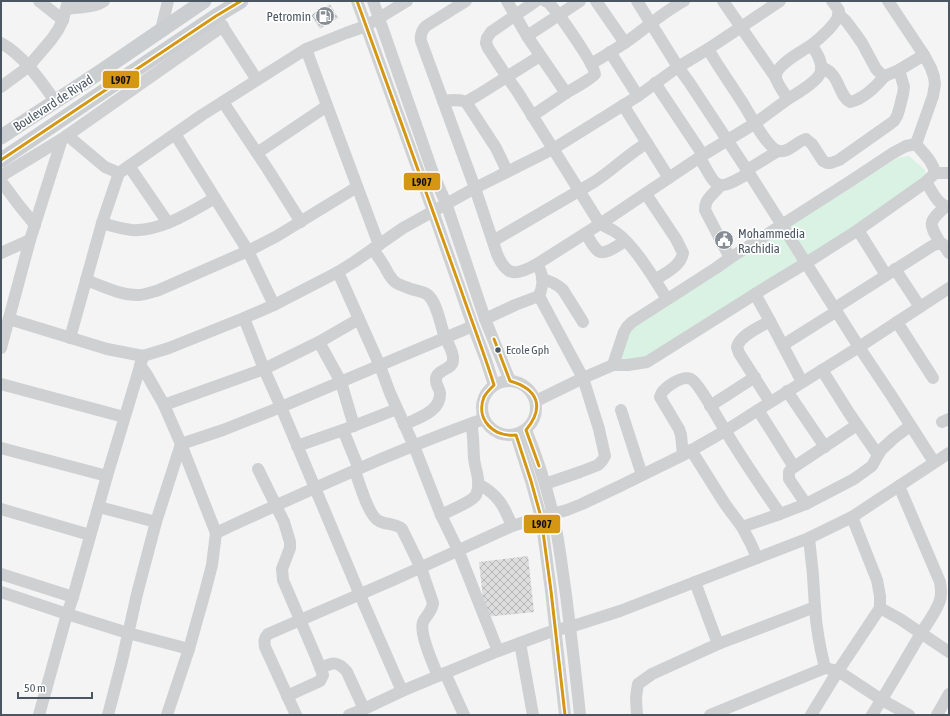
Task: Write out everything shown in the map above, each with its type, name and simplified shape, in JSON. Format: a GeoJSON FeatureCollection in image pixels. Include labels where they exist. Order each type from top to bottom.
{"type":"FeatureCollection","features":[{"type":"Feature","properties":{"kind":"main road","name":"Boulevard de Riyad"},"geometry":{"type":"LineString","coordinates":[[1,137],[204,1]]}},
{"type":"Feature","properties":{"kind":"main road","name":"Boulevard de Riyad"},"geometry":{"type":"LineString","coordinates":[[1,160],[219,21],[240,1]]}},
{"type":"Feature","properties":{"kind":"street"},"geometry":{"type":"LineString","coordinates":[[39,1],[66,10],[94,5],[104,1]]}},
{"type":"Feature","properties":{"kind":"street"},"geometry":{"type":"LineString","coordinates":[[161,30],[168,1]]}},
{"type":"Feature","properties":{"kind":"street"},"geometry":{"type":"LineString","coordinates":[[357,1],[494,385]]}},
{"type":"Feature","properties":{"kind":"street"},"geometry":{"type":"LineString","coordinates":[[373,1],[434,176],[446,203],[485,319],[510,381]]}},
{"type":"Feature","properties":{"kind":"street"},"geometry":{"type":"LineString","coordinates":[[70,338],[102,223],[124,169],[222,102],[306,49],[366,26],[407,1]]}},
{"type":"Feature","properties":{"kind":"street"},"geometry":{"type":"LineString","coordinates":[[466,1],[426,26],[423,29],[420,38],[475,188],[500,262],[512,272],[519,272],[537,264],[586,233],[701,156],[754,124],[817,78],[821,71],[821,67],[818,56],[812,44]]}},
{"type":"Feature","properties":{"kind":"street"},"geometry":{"type":"LineString","coordinates":[[507,1],[527,36],[566,93]]}},
{"type":"Feature","properties":{"kind":"street"},"geometry":{"type":"LineString","coordinates":[[536,1],[491,32],[486,38],[488,48],[517,91],[600,224],[616,233],[625,241],[655,280],[667,299]]}},
{"type":"Feature","properties":{"kind":"street"},"geometry":{"type":"LineString","coordinates":[[532,116],[594,75],[594,69],[578,42],[559,15],[546,1]]}},
{"type":"Feature","properties":{"kind":"street"},"geometry":{"type":"LineString","coordinates":[[527,36],[580,1]]}},
{"type":"Feature","properties":{"kind":"street"},"geometry":{"type":"LineString","coordinates":[[596,1],[625,43]]}},
{"type":"Feature","properties":{"kind":"street"},"geometry":{"type":"LineString","coordinates":[[637,1],[678,67],[728,140],[783,225],[859,347],[934,462]]}},
{"type":"Feature","properties":{"kind":"street"},"geometry":{"type":"LineString","coordinates":[[723,1],[776,78],[788,99]]}},
{"type":"Feature","properties":{"kind":"street"},"geometry":{"type":"LineString","coordinates":[[9,319],[141,361],[274,305],[338,272],[403,228],[446,203],[553,149],[638,96],[678,67],[780,1]]}},
{"type":"Feature","properties":{"kind":"street"},"geometry":{"type":"LineString","coordinates":[[776,78],[776,74],[783,65],[812,44],[830,28],[836,20],[838,9],[832,1]]}},
{"type":"Feature","properties":{"kind":"street"},"geometry":{"type":"LineString","coordinates":[[888,1],[924,55],[934,77],[934,90],[916,144]]}},
{"type":"Feature","properties":{"kind":"street"},"geometry":{"type":"LineString","coordinates":[[591,64],[625,43],[678,2]]}},
{"type":"Feature","properties":{"kind":"street"},"geometry":{"type":"LineString","coordinates":[[1,87],[28,66],[51,40],[58,30],[66,10]]}},
{"type":"Feature","properties":{"kind":"street"},"geometry":{"type":"LineString","coordinates":[[838,14],[846,21],[862,43],[879,73],[886,76]]}},
{"type":"Feature","properties":{"kind":"street"},"geometry":{"type":"LineString","coordinates":[[1,176],[64,137],[219,21],[257,80]]}},
{"type":"Feature","properties":{"kind":"street"},"geometry":{"type":"LineString","coordinates":[[1,43],[20,56],[55,101]]}},
{"type":"Feature","properties":{"kind":"street"},"geometry":{"type":"LineString","coordinates":[[306,49],[357,187],[383,264],[394,281],[428,294],[435,307],[453,358],[451,365],[436,377],[435,380],[440,392],[436,407],[429,413],[404,425]]}},
{"type":"Feature","properties":{"kind":"street"},"geometry":{"type":"LineString","coordinates":[[708,49],[754,124],[775,150],[778,151]]}},
{"type":"Feature","properties":{"kind":"street"},"geometry":{"type":"LineString","coordinates":[[610,52],[638,96]]}},
{"type":"Feature","properties":{"kind":"street"},"geometry":{"type":"LineString","coordinates":[[821,67],[827,69],[831,73],[845,97],[850,102],[864,95],[886,76],[924,55]]}},
{"type":"Feature","properties":{"kind":"street"},"geometry":{"type":"LineString","coordinates":[[466,102],[540,56]]}},
{"type":"Feature","properties":{"kind":"street"},"geometry":{"type":"LineString","coordinates":[[730,258],[705,210],[707,199],[720,186],[733,182],[778,151],[788,149],[802,140],[806,139],[812,144],[823,161],[832,163],[839,160],[894,121],[899,110],[904,87],[899,70]]}},
{"type":"Feature","properties":{"kind":"street"},"geometry":{"type":"LineString","coordinates":[[655,83],[701,156],[713,181],[720,186]]}},
{"type":"Feature","properties":{"kind":"street"},"geometry":{"type":"LineString","coordinates":[[443,101],[462,100],[466,102],[496,148],[507,171]]}},
{"type":"Feature","properties":{"kind":"street"},"geometry":{"type":"LineString","coordinates":[[222,102],[301,222]]}},
{"type":"Feature","properties":{"kind":"street"},"geometry":{"type":"LineString","coordinates":[[623,105],[669,178]]}},
{"type":"Feature","properties":{"kind":"street"},"geometry":{"type":"LineString","coordinates":[[257,154],[327,106]]}},
{"type":"Feature","properties":{"kind":"street"},"geometry":{"type":"LineString","coordinates":[[175,134],[248,251],[274,305]]}},
{"type":"Feature","properties":{"kind":"street"},"geometry":{"type":"LineString","coordinates":[[64,137],[105,167],[124,169],[168,223]]}},
{"type":"Feature","properties":{"kind":"street"},"geometry":{"type":"LineString","coordinates":[[1,348],[30,240],[64,137]]}},
{"type":"Feature","properties":{"kind":"street"},"geometry":{"type":"LineString","coordinates":[[493,241],[605,175],[636,149],[647,142]]}},
{"type":"Feature","properties":{"kind":"street"},"geometry":{"type":"LineString","coordinates":[[916,144],[929,160],[935,173]]}},
{"type":"Feature","properties":{"kind":"street"},"geometry":{"type":"LineString","coordinates":[[613,365],[626,327],[893,153],[906,146],[916,144]]}},
{"type":"Feature","properties":{"kind":"street"},"geometry":{"type":"LineString","coordinates":[[536,401],[613,365],[628,365],[647,362],[858,230],[926,182],[935,173],[949,173]]}},
{"type":"Feature","properties":{"kind":"street"},"geometry":{"type":"LineString","coordinates":[[1,180],[35,225]]}},
{"type":"Feature","properties":{"kind":"street"},"geometry":{"type":"LineString","coordinates":[[926,182],[938,201],[947,207],[934,217],[932,223],[933,230],[941,244],[949,253]]}},
{"type":"Feature","properties":{"kind":"street"},"geometry":{"type":"LineString","coordinates":[[86,280],[120,292],[138,295],[159,290],[248,251],[278,236],[357,187]]}},
{"type":"Feature","properties":{"kind":"street"},"geometry":{"type":"LineString","coordinates":[[646,194],[676,239],[683,253],[682,260],[655,280]]}},
{"type":"Feature","properties":{"kind":"street"},"geometry":{"type":"LineString","coordinates":[[102,223],[133,230],[146,229],[168,223],[215,198]]}},
{"type":"Feature","properties":{"kind":"street"},"geometry":{"type":"LineString","coordinates":[[858,230],[920,307]]}},
{"type":"Feature","properties":{"kind":"street"},"geometry":{"type":"LineString","coordinates":[[586,233],[596,249],[600,252],[608,251],[625,241]]}},
{"type":"Feature","properties":{"kind":"street"},"geometry":{"type":"LineString","coordinates":[[1,253],[30,240]]}},
{"type":"Feature","properties":{"kind":"street"},"geometry":{"type":"LineString","coordinates":[[783,345],[891,272],[932,246],[941,244]]}},
{"type":"Feature","properties":{"kind":"street"},"geometry":{"type":"LineString","coordinates":[[537,264],[542,274],[542,285],[539,296],[583,378],[605,456],[598,465],[545,484]]}},
{"type":"Feature","properties":{"kind":"street"},"geometry":{"type":"LineString","coordinates":[[338,272],[414,446],[441,515],[458,550],[498,651]]}},
{"type":"Feature","properties":{"kind":"street"},"geometry":{"type":"LineString","coordinates":[[542,279],[552,281],[563,290],[583,322]]}},
{"type":"Feature","properties":{"kind":"street"},"geometry":{"type":"LineString","coordinates":[[296,715],[265,647],[264,637],[268,634],[421,568],[512,526],[577,506],[687,453],[725,431],[920,307],[948,291]]}},
{"type":"Feature","properties":{"kind":"street"},"geometry":{"type":"LineString","coordinates":[[755,294],[802,382]]}},
{"type":"Feature","properties":{"kind":"street"},"geometry":{"type":"LineString","coordinates":[[485,319],[539,296]]}},
{"type":"Feature","properties":{"kind":"street"},"geometry":{"type":"LineString","coordinates":[[244,318],[264,369],[402,691]]}},
{"type":"Feature","properties":{"kind":"street"},"geometry":{"type":"LineString","coordinates":[[164,405],[264,369],[319,342],[359,319]]}},
{"type":"Feature","properties":{"kind":"street"},"geometry":{"type":"LineString","coordinates":[[770,321],[752,331],[738,344],[738,350],[770,402]]}},
{"type":"Feature","properties":{"kind":"street"},"geometry":{"type":"LineString","coordinates":[[897,322],[933,378]]}},
{"type":"Feature","properties":{"kind":"street"},"geometry":{"type":"LineString","coordinates":[[181,444],[223,430],[281,407],[473,326]]}},
{"type":"Feature","properties":{"kind":"street"},"geometry":{"type":"LineString","coordinates":[[319,342],[341,382],[357,470],[369,508],[376,520],[397,526],[402,529],[406,535],[421,568],[434,603],[430,612],[422,623],[422,631],[442,675],[464,715]]}},
{"type":"Feature","properties":{"kind":"street"},"geometry":{"type":"LineString","coordinates":[[141,361],[164,405],[216,533],[212,565],[189,649],[167,715]]}},
{"type":"Feature","properties":{"kind":"street"},"geometry":{"type":"LineString","coordinates":[[38,715],[141,361]]}},
{"type":"Feature","properties":{"kind":"street"},"geometry":{"type":"LineString","coordinates":[[822,370],[878,455]]}},
{"type":"Feature","properties":{"kind":"street"},"geometry":{"type":"LineString","coordinates":[[757,558],[742,527],[687,453],[679,429],[660,398],[660,394],[666,388],[686,378],[690,379],[697,386],[780,514]]}},
{"type":"Feature","properties":{"kind":"street"},"geometry":{"type":"LineString","coordinates":[[710,406],[755,378]]}},
{"type":"Feature","properties":{"kind":"street"},"geometry":{"type":"LineString","coordinates":[[510,381],[519,382],[532,393],[536,401],[537,409],[532,424],[521,433],[508,436],[494,431],[488,426],[482,412],[482,404],[484,397],[494,385],[510,381]]}},
{"type":"Feature","properties":{"kind":"street"},"geometry":{"type":"LineString","coordinates":[[1,384],[124,417]]}},
{"type":"Feature","properties":{"kind":"street"},"geometry":{"type":"LineString","coordinates":[[787,392],[825,447]]}},
{"type":"Feature","properties":{"kind":"street"},"geometry":{"type":"LineString","coordinates":[[297,446],[397,409]]}},
{"type":"Feature","properties":{"kind":"street"},"geometry":{"type":"LineString","coordinates":[[622,410],[642,475]]}},
{"type":"Feature","properties":{"kind":"street"},"geometry":{"type":"LineString","coordinates":[[758,410],[794,468]]}},
{"type":"Feature","properties":{"kind":"street"},"geometry":{"type":"LineString","coordinates":[[216,533],[357,470],[484,419]]}},
{"type":"Feature","properties":{"kind":"street"},"geometry":{"type":"LineString","coordinates":[[441,515],[470,500],[476,495],[478,484],[471,424]]}},
{"type":"Feature","properties":{"kind":"street"},"geometry":{"type":"LineString","coordinates":[[806,504],[789,479],[789,472],[857,425]]}},
{"type":"Feature","properties":{"kind":"street"},"geometry":{"type":"LineString","coordinates":[[742,527],[806,504],[854,480],[872,466],[878,455],[894,438],[910,426]]}},
{"type":"Feature","properties":{"kind":"street"},"geometry":{"type":"LineString","coordinates":[[521,433],[533,448],[553,514],[561,559],[580,715]]}},
{"type":"Feature","properties":{"kind":"street"},"geometry":{"type":"LineString","coordinates":[[521,433],[540,517],[551,591],[565,715]]}},
{"type":"Feature","properties":{"kind":"street"},"geometry":{"type":"LineString","coordinates":[[108,715],[156,522],[181,444]]}},
{"type":"Feature","properties":{"kind":"street"},"geometry":{"type":"LineString","coordinates":[[1,448],[107,476]]}},
{"type":"Feature","properties":{"kind":"street"},"geometry":{"type":"LineString","coordinates":[[349,715],[498,651],[555,630],[570,627],[620,611],[809,538],[852,517],[934,462],[948,456]]}},
{"type":"Feature","properties":{"kind":"street"},"geometry":{"type":"LineString","coordinates":[[258,469],[284,522],[290,542],[290,548],[282,569],[283,580],[323,675],[320,681],[287,696]]}},
{"type":"Feature","properties":{"kind":"street"},"geometry":{"type":"LineString","coordinates":[[478,484],[486,488],[497,497],[506,511],[512,526]]}},
{"type":"Feature","properties":{"kind":"street"},"geometry":{"type":"LineString","coordinates":[[872,715],[935,612],[942,589],[898,486]]}},
{"type":"Feature","properties":{"kind":"street"},"geometry":{"type":"LineString","coordinates":[[98,507],[156,522]]}},
{"type":"Feature","properties":{"kind":"street"},"geometry":{"type":"LineString","coordinates":[[1,509],[90,535]]}},
{"type":"Feature","properties":{"kind":"street"},"geometry":{"type":"LineString","coordinates":[[810,715],[880,608],[880,596],[877,580],[852,517]]}},
{"type":"Feature","properties":{"kind":"street"},"geometry":{"type":"LineString","coordinates":[[809,538],[815,607],[825,668]]}},
{"type":"Feature","properties":{"kind":"street"},"geometry":{"type":"LineString","coordinates":[[1,574],[73,597]]}},
{"type":"Feature","properties":{"kind":"street"},"geometry":{"type":"LineString","coordinates":[[695,582],[718,644]]}},
{"type":"Feature","properties":{"kind":"street"},"geometry":{"type":"LineString","coordinates":[[2,594],[128,633],[189,649]]}},
{"type":"Feature","properties":{"kind":"street"},"geometry":{"type":"LineString","coordinates":[[637,715],[636,698],[638,684],[652,674],[718,644],[815,607]]}},
{"type":"Feature","properties":{"kind":"street"},"geometry":{"type":"LineString","coordinates":[[880,608],[900,619],[949,652]]}},
{"type":"Feature","properties":{"kind":"street"},"geometry":{"type":"LineString","coordinates":[[520,643],[533,715]]}},
{"type":"Feature","properties":{"kind":"street"},"geometry":{"type":"LineString","coordinates":[[321,668],[328,664],[334,663],[337,663],[343,667],[347,672],[364,709]]}},
{"type":"Feature","properties":{"kind":"street"},"geometry":{"type":"LineString","coordinates":[[710,715],[825,668],[838,671],[882,700],[909,715]]}},
{"type":"Feature","properties":{"kind":"street"},"geometry":{"type":"LineString","coordinates":[[936,715],[949,694]]}},
{"type":"Feature","properties":{"kind":"green space"},"geometry":{"type":"Polygon","coordinates":[[[909,156],[925,170],[927,182],[643,367],[616,366],[629,328],[897,158],[909,156]]]}},
{"type":"Feature","properties":{"kind":"building","name":"Petromin"},"geometry":{"type":"Polygon","coordinates":[[[330,4],[338,18],[320,29],[311,15],[330,4]]]}},
{"type":"Feature","properties":{"kind":"building"},"geometry":{"type":"Polygon","coordinates":[[[528,556],[534,612],[485,617],[479,562],[528,556]]]}},
{"type":"Feature","properties":{"kind":"transit line","name":"L907"},"geometry":{"type":"LineString","coordinates":[[1,160],[216,16],[241,1]]}},
{"type":"Feature","properties":{"kind":"transit line","name":"L907"},"geometry":{"type":"LineString","coordinates":[[357,1],[494,385],[484,397],[482,405],[484,419],[494,430],[508,435],[516,435],[531,481],[541,517],[565,715]]}},
{"type":"Feature","properties":{"kind":"transit line","name":"L907"},"geometry":{"type":"LineString","coordinates":[[494,339],[510,381],[520,384],[527,389],[536,400],[537,406],[535,414],[532,422],[526,430],[539,466]]}},
{"type":"Feature","properties":{"kind":"place","name":"Petromin"},"geometry":{"type":"Point","coordinates":[325,16]}},
{"type":"Feature","properties":{"kind":"place","name":"Mohammedia Rachidia"},"geometry":{"type":"Point","coordinates":[724,240]}},
{"type":"Feature","properties":{"kind":"place","name":"Ecole Gph"},"geometry":{"type":"Point","coordinates":[498,350]}}]}
